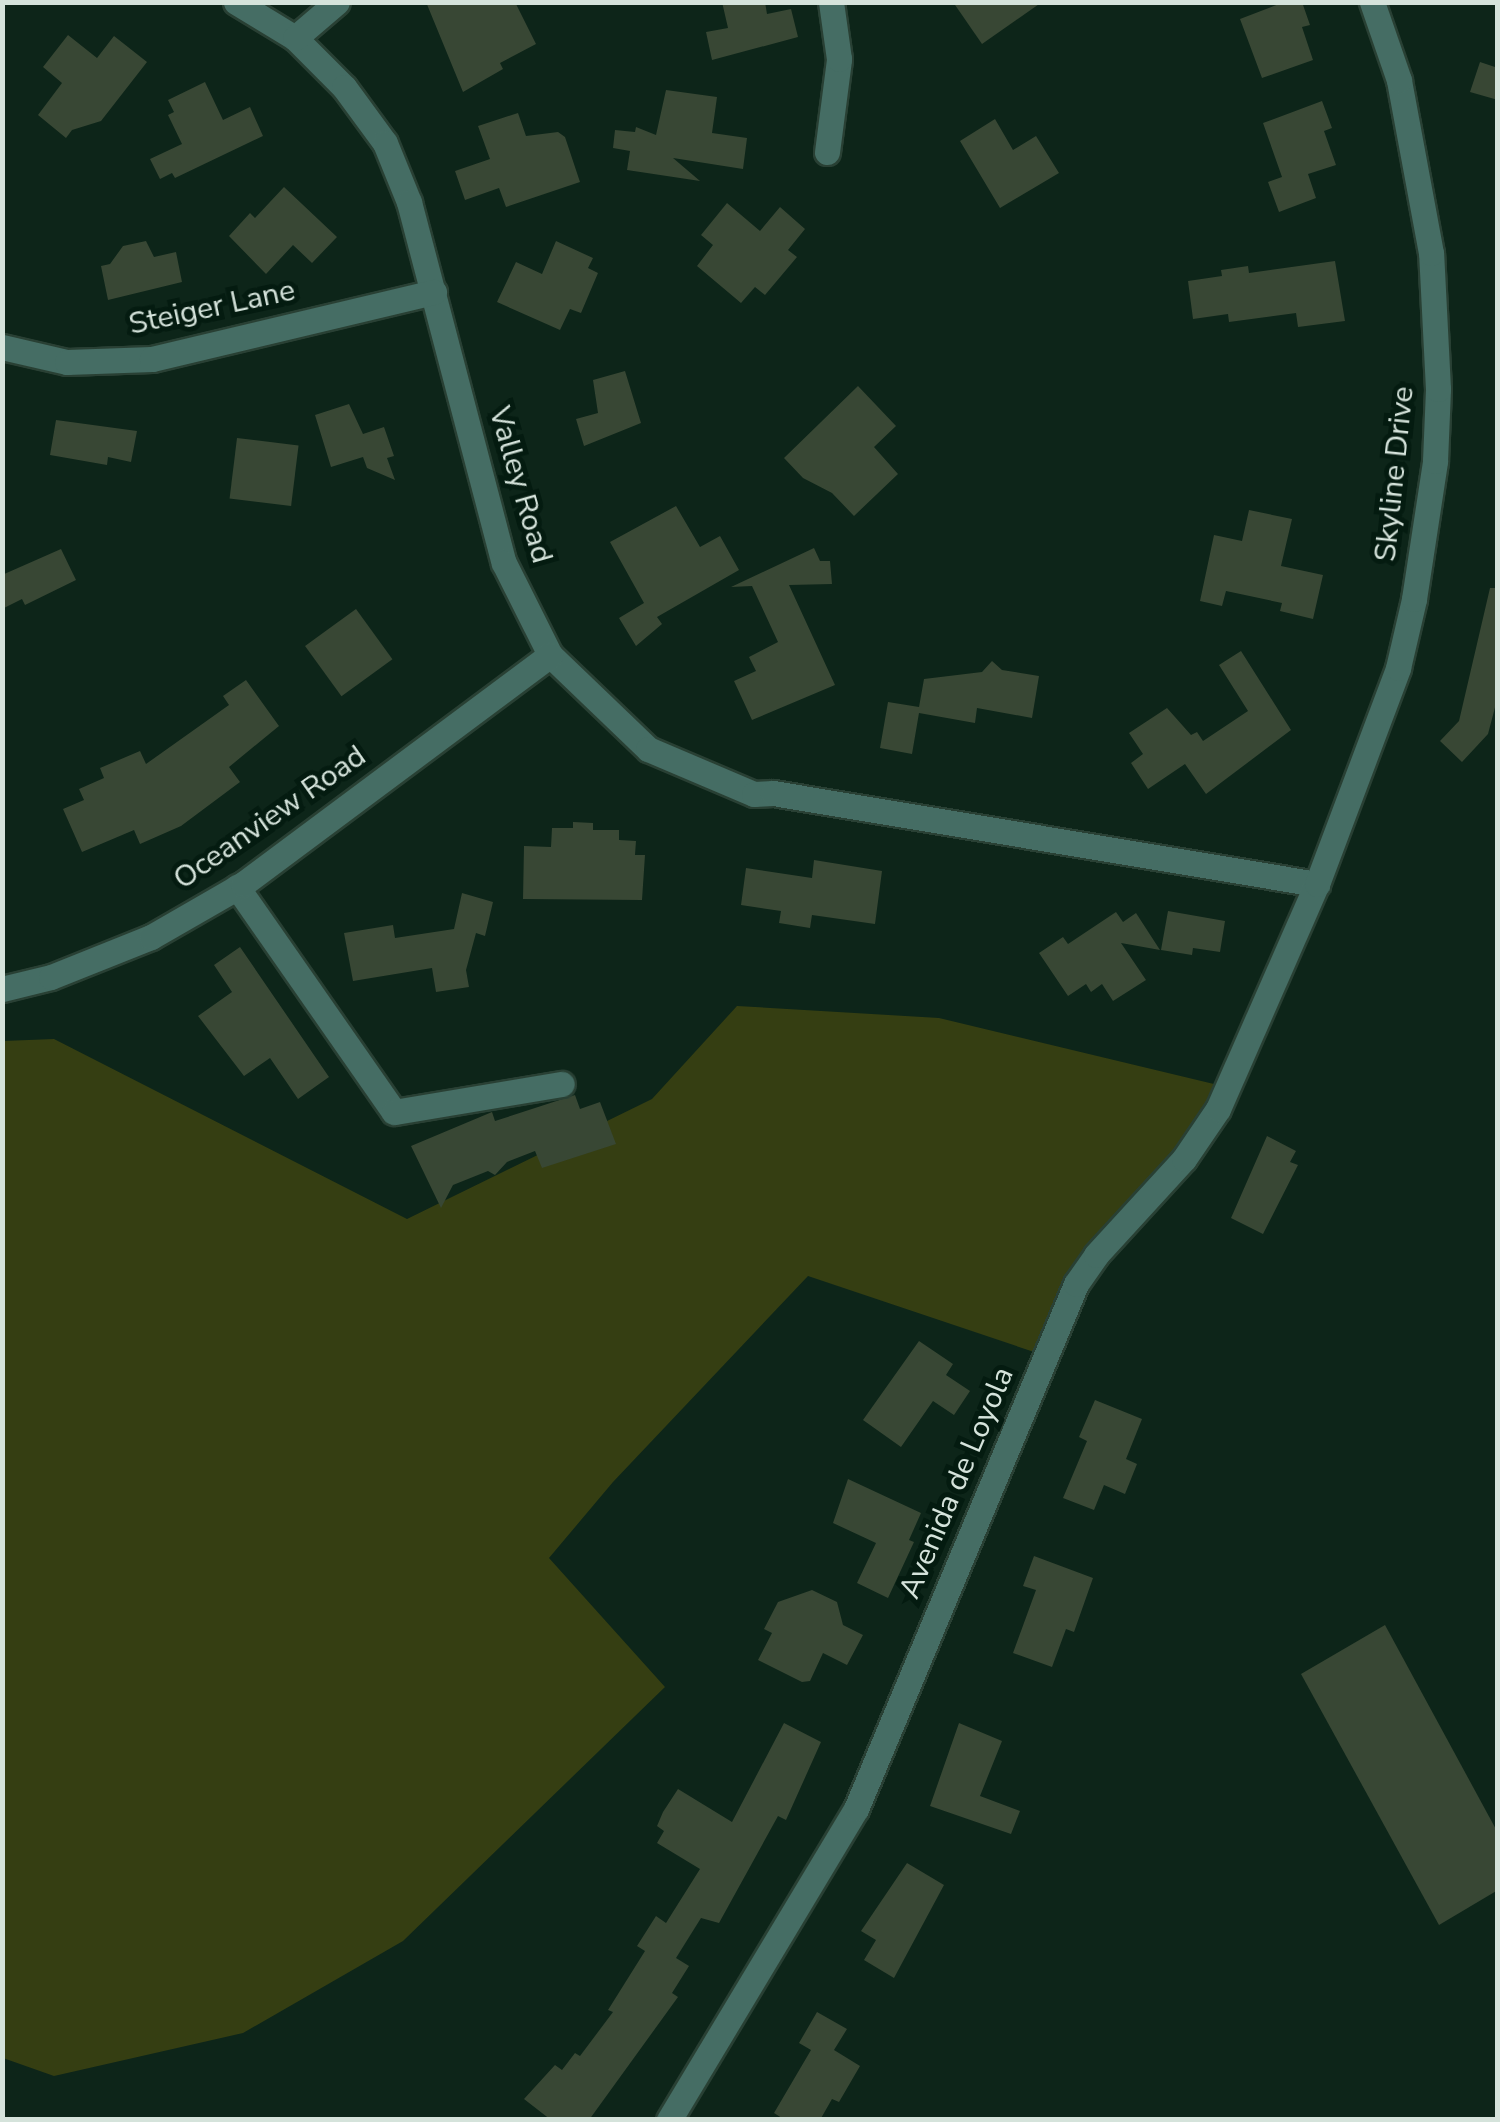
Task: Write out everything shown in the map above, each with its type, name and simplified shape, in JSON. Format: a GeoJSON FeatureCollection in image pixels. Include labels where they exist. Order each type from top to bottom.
{"type":"FeatureCollection","features":[{"type":"Feature","properties":{"kind":"street","name":"Valley Road"},"geometry":{"type":"LineString","coordinates":[[236,2],[295,38],[344,86],[385,144],[408,202],[434,292],[504,563],[550,655],[648,749],[754,794],[773,792],[1317,884]]}},
{"type":"Feature","properties":{"kind":"street"},"geometry":{"type":"LineString","coordinates":[[295,38],[337,2]]}},
{"type":"Feature","properties":{"kind":"street"},"geometry":{"type":"LineString","coordinates":[[827,152],[839,59],[831,2]]}},
{"type":"Feature","properties":{"kind":"street","name":"Skyline Drive"},"geometry":{"type":"LineString","coordinates":[[1317,884],[1398,668],[1414,599],[1435,461],[1438,390],[1431,253],[1399,80],[1372,2]]}},
{"type":"Feature","properties":{"kind":"street","name":"Steiger Lane"},"geometry":{"type":"LineString","coordinates":[[2,347],[67,362],[152,359],[434,292]]}},
{"type":"Feature","properties":{"kind":"street","name":"Oceanview Road"},"geometry":{"type":"LineString","coordinates":[[2,989],[51,976],[152,937],[237,888],[550,655]]}},
{"type":"Feature","properties":{"kind":"street","name":"Avenida de Loyola"},"geometry":{"type":"LineString","coordinates":[[668,2120],[856,1809],[1076,1284],[1096,1256],[1184,1159],[1218,1109],[1317,884]]}},
{"type":"Feature","properties":{"kind":"street"},"geometry":{"type":"LineString","coordinates":[[237,888],[394,1112],[562,1084]]}},
{"type":"Feature","properties":{"kind":"green space"},"geometry":{"type":"Polygon","coordinates":[[[737,1006],[939,1018],[1243,1091],[1096,1255],[1046,1356],[808,1276],[613,1482],[549,1558],[665,1687],[403,1941],[243,2033],[54,2076],[3,2058],[3,1041],[54,1039],[407,1219],[652,1099],[737,1006]]]}},
{"type":"Feature","properties":{"kind":"building"},"geometry":{"type":"Polygon","coordinates":[[[426,2],[515,2],[536,44],[500,63],[503,69],[463,92],[426,2]]]}},
{"type":"Feature","properties":{"kind":"building"},"geometry":{"type":"Polygon","coordinates":[[[722,2],[765,2],[767,14],[791,9],[798,37],[712,60],[706,32],[728,28],[722,2]]]}},
{"type":"Feature","properties":{"kind":"building"},"geometry":{"type":"Polygon","coordinates":[[[953,2],[1042,2],[982,44],[953,2]]]}},
{"type":"Feature","properties":{"kind":"building"},"geometry":{"type":"Polygon","coordinates":[[[1284,2],[1302,2],[1310,25],[1302,27],[1313,60],[1262,78],[1240,19],[1284,2]]]}},
{"type":"Feature","properties":{"kind":"building"},"geometry":{"type":"Polygon","coordinates":[[[68,35],[97,58],[114,36],[147,62],[101,121],[72,130],[66,138],[38,115],[62,83],[43,67],[68,35]]]}},
{"type":"Feature","properties":{"kind":"building"},"geometry":{"type":"Polygon","coordinates":[[[1480,62],[1498,68],[1498,100],[1470,92],[1480,62]]]}},
{"type":"Feature","properties":{"kind":"building"},"geometry":{"type":"Polygon","coordinates":[[[205,82],[223,120],[250,107],[263,136],[175,178],[172,173],[160,179],[150,159],[182,144],[168,115],[174,112],[168,100],[205,82]]]}},
{"type":"Feature","properties":{"kind":"building"},"geometry":{"type":"Polygon","coordinates":[[[666,90],[717,97],[712,133],[747,138],[743,169],[673,158],[700,181],[627,170],[630,151],[613,148],[615,130],[635,132],[636,127],[656,135],[666,90]]]}},
{"type":"Feature","properties":{"kind":"building"},"geometry":{"type":"Polygon","coordinates":[[[1322,101],[1332,128],[1324,131],[1336,165],[1308,174],[1316,198],[1279,212],[1268,182],[1282,177],[1263,123],[1322,101]]]}},
{"type":"Feature","properties":{"kind":"building"},"geometry":{"type":"Polygon","coordinates":[[[518,113],[526,136],[558,132],[565,137],[580,182],[506,207],[499,188],[465,200],[455,171],[490,159],[478,126],[518,113]]]}},
{"type":"Feature","properties":{"kind":"building"},"geometry":{"type":"Polygon","coordinates":[[[995,119],[1013,150],[1036,136],[1059,173],[1000,208],[960,141],[995,119]]]}},
{"type":"Feature","properties":{"kind":"building"},"geometry":{"type":"Polygon","coordinates":[[[284,187],[337,237],[312,263],[293,245],[266,274],[229,236],[250,213],[255,218],[284,187]]]}},
{"type":"Feature","properties":{"kind":"building"},"geometry":{"type":"Polygon","coordinates":[[[727,203],[760,231],[780,207],[805,229],[788,250],[797,257],[765,295],[755,287],[741,303],[697,266],[713,245],[701,235],[727,203]]]}},
{"type":"Feature","properties":{"kind":"building"},"geometry":{"type":"Polygon","coordinates":[[[146,241],[154,257],[176,252],[182,282],[108,300],[101,266],[110,264],[123,246],[146,241]]]}},
{"type":"Feature","properties":{"kind":"building"},"geometry":{"type":"Polygon","coordinates":[[[556,241],[593,258],[588,268],[598,273],[581,313],[570,309],[560,330],[497,302],[516,262],[542,274],[556,241]]]}},
{"type":"Feature","properties":{"kind":"building"},"geometry":{"type":"Polygon","coordinates":[[[1335,261],[1345,321],[1298,327],[1296,313],[1229,322],[1228,314],[1193,319],[1188,281],[1222,276],[1221,270],[1248,266],[1249,273],[1335,261]]]}},
{"type":"Feature","properties":{"kind":"building"},"geometry":{"type":"Polygon","coordinates":[[[625,371],[641,423],[584,446],[576,419],[598,413],[593,380],[625,371]]]}},
{"type":"Feature","properties":{"kind":"building"},"geometry":{"type":"Polygon","coordinates":[[[858,386],[896,426],[874,447],[898,474],[854,516],[832,493],[803,478],[784,458],[858,386]]]}},
{"type":"Feature","properties":{"kind":"building"},"geometry":{"type":"Polygon","coordinates":[[[349,404],[363,434],[384,427],[394,456],[387,458],[395,480],[367,468],[363,457],[331,467],[315,415],[349,404]]]}},
{"type":"Feature","properties":{"kind":"building"},"geometry":{"type":"Polygon","coordinates":[[[56,420],[137,431],[131,462],[108,457],[107,465],[50,455],[56,420]]]}},
{"type":"Feature","properties":{"kind":"building"},"geometry":{"type":"Polygon","coordinates":[[[237,438],[299,446],[291,506],[230,499],[237,438]]]}},
{"type":"Feature","properties":{"kind":"building"},"geometry":{"type":"Polygon","coordinates":[[[676,506],[700,547],[720,536],[739,570],[657,617],[662,624],[636,646],[619,618],[644,603],[610,542],[676,506]]]}},
{"type":"Feature","properties":{"kind":"building"},"geometry":{"type":"Polygon","coordinates":[[[1249,510],[1292,519],[1281,566],[1323,575],[1313,619],[1280,611],[1282,603],[1226,591],[1222,606],[1200,601],[1214,535],[1242,541],[1249,510]]]}},
{"type":"Feature","properties":{"kind":"building"},"geometry":{"type":"Polygon","coordinates":[[[814,548],[820,561],[830,561],[832,584],[789,585],[835,685],[752,720],[734,681],[756,671],[749,657],[778,642],[752,586],[731,587],[814,548]]]}},
{"type":"Feature","properties":{"kind":"building"},"geometry":{"type":"Polygon","coordinates":[[[61,549],[76,580],[25,605],[22,599],[2,609],[2,575],[61,549]]]}},
{"type":"Feature","properties":{"kind":"building"},"geometry":{"type":"Polygon","coordinates":[[[1490,588],[1498,588],[1498,696],[1488,734],[1462,762],[1440,741],[1459,721],[1490,588]]]}},
{"type":"Feature","properties":{"kind":"building"},"geometry":{"type":"Polygon","coordinates":[[[356,609],[392,659],[341,696],[305,646],[356,609]]]}},
{"type":"Feature","properties":{"kind":"building"},"geometry":{"type":"Polygon","coordinates":[[[1241,651],[1291,730],[1206,794],[1185,764],[1148,789],[1131,763],[1143,754],[1129,733],[1167,708],[1191,735],[1197,732],[1203,741],[1248,711],[1219,665],[1241,651]]]}},
{"type":"Feature","properties":{"kind":"building"},"geometry":{"type":"Polygon","coordinates":[[[992,661],[1002,670],[1039,676],[1032,718],[977,708],[975,723],[919,713],[912,754],[880,748],[888,702],[919,707],[924,679],[982,672],[992,661]]]}},
{"type":"Feature","properties":{"kind":"building"},"geometry":{"type":"Polygon","coordinates":[[[246,680],[279,726],[229,767],[240,782],[181,826],[140,844],[134,830],[82,852],[63,809],[84,800],[79,789],[104,778],[100,768],[140,751],[146,764],[229,705],[223,696],[246,680]]]}},
{"type":"Feature","properties":{"kind":"building"},"geometry":{"type":"Polygon","coordinates":[[[573,822],[593,823],[593,830],[619,830],[619,840],[636,841],[635,855],[645,855],[642,900],[523,899],[524,846],[551,847],[552,828],[573,828],[573,822]]]}},
{"type":"Feature","properties":{"kind":"building"},"geometry":{"type":"Polygon","coordinates":[[[814,860],[882,871],[875,924],[812,915],[810,928],[779,923],[781,911],[741,905],[746,868],[812,878],[814,860]]]}},
{"type":"Feature","properties":{"kind":"building"},"geometry":{"type":"Polygon","coordinates":[[[462,893],[493,902],[485,936],[476,933],[466,970],[469,987],[436,992],[432,968],[353,981],[344,933],[393,925],[395,938],[454,929],[462,893]]]}},
{"type":"Feature","properties":{"kind":"building"},"geometry":{"type":"Polygon","coordinates":[[[1168,911],[1225,921],[1220,952],[1193,948],[1192,955],[1161,950],[1168,911]]]}},
{"type":"Feature","properties":{"kind":"building"},"geometry":{"type":"Polygon","coordinates":[[[1116,912],[1123,922],[1136,913],[1160,950],[1121,943],[1146,980],[1113,1001],[1102,984],[1091,992],[1086,984],[1068,996],[1039,953],[1063,937],[1068,944],[1116,912]]]}},
{"type":"Feature","properties":{"kind":"building"},"geometry":{"type":"Polygon","coordinates":[[[240,947],[329,1077],[298,1099],[270,1058],[244,1076],[198,1016],[232,992],[214,965],[240,947]]]}},
{"type":"Feature","properties":{"kind":"building"},"geometry":{"type":"Polygon","coordinates":[[[575,1095],[580,1109],[600,1102],[616,1144],[542,1168],[535,1151],[507,1162],[495,1175],[488,1171],[453,1185],[441,1208],[411,1146],[492,1112],[495,1121],[575,1095]]]}},
{"type":"Feature","properties":{"kind":"building"},"geometry":{"type":"Polygon","coordinates":[[[1267,1136],[1296,1151],[1290,1162],[1298,1165],[1263,1234],[1231,1218],[1267,1136]]]}},
{"type":"Feature","properties":{"kind":"building"},"geometry":{"type":"Polygon","coordinates":[[[919,1341],[953,1364],[946,1375],[970,1391],[954,1415],[933,1401],[901,1447],[863,1420],[919,1341]]]}},
{"type":"Feature","properties":{"kind":"building"},"geometry":{"type":"Polygon","coordinates":[[[1095,1400],[1142,1419],[1126,1459],[1137,1464],[1125,1494],[1104,1485],[1094,1510],[1063,1498],[1087,1441],[1079,1437],[1095,1400]]]}},
{"type":"Feature","properties":{"kind":"building"},"geometry":{"type":"Polygon","coordinates":[[[848,1479],[921,1513],[909,1540],[914,1542],[888,1598],[857,1583],[876,1543],[833,1523],[848,1479]]]}},
{"type":"Feature","properties":{"kind":"building"},"geometry":{"type":"Polygon","coordinates":[[[1034,1556],[1093,1578],[1074,1632],[1066,1629],[1052,1667],[1013,1653],[1036,1590],[1023,1586],[1034,1556]]]}},
{"type":"Feature","properties":{"kind":"building"},"geometry":{"type":"Polygon","coordinates":[[[812,1590],[837,1602],[843,1625],[863,1635],[847,1665],[823,1653],[810,1681],[802,1682],[758,1660],[772,1633],[764,1629],[778,1602],[812,1590]]]}},
{"type":"Feature","properties":{"kind":"building"},"geometry":{"type":"Polygon","coordinates":[[[1385,1625],[1498,1833],[1498,1890],[1439,1925],[1301,1674],[1385,1625]]]}},
{"type":"Feature","properties":{"kind":"building"},"geometry":{"type":"Polygon","coordinates":[[[784,1723],[821,1742],[786,1820],[778,1816],[719,1923],[701,1918],[676,1958],[689,1966],[672,1993],[678,1997],[589,2120],[551,2120],[524,2099],[555,2065],[562,2070],[575,2053],[580,2056],[613,2012],[608,2010],[645,1951],[637,1946],[656,1916],[666,1923],[700,1869],[657,1843],[664,1831],[657,1826],[663,1812],[678,1789],[732,1822],[784,1723]]]}},
{"type":"Feature","properties":{"kind":"building"},"geometry":{"type":"Polygon","coordinates":[[[959,1723],[1002,1741],[980,1796],[1020,1811],[1011,1834],[930,1806],[959,1723]]]}},
{"type":"Feature","properties":{"kind":"building"},"geometry":{"type":"Polygon","coordinates":[[[907,1863],[944,1885],[894,1978],[864,1960],[876,1940],[861,1931],[907,1863]]]}},
{"type":"Feature","properties":{"kind":"building"},"geometry":{"type":"Polygon","coordinates":[[[817,2012],[847,2029],[834,2050],[860,2066],[839,2102],[832,2099],[820,2120],[785,2120],[774,2113],[811,2050],[799,2043],[817,2012]]]}}]}
